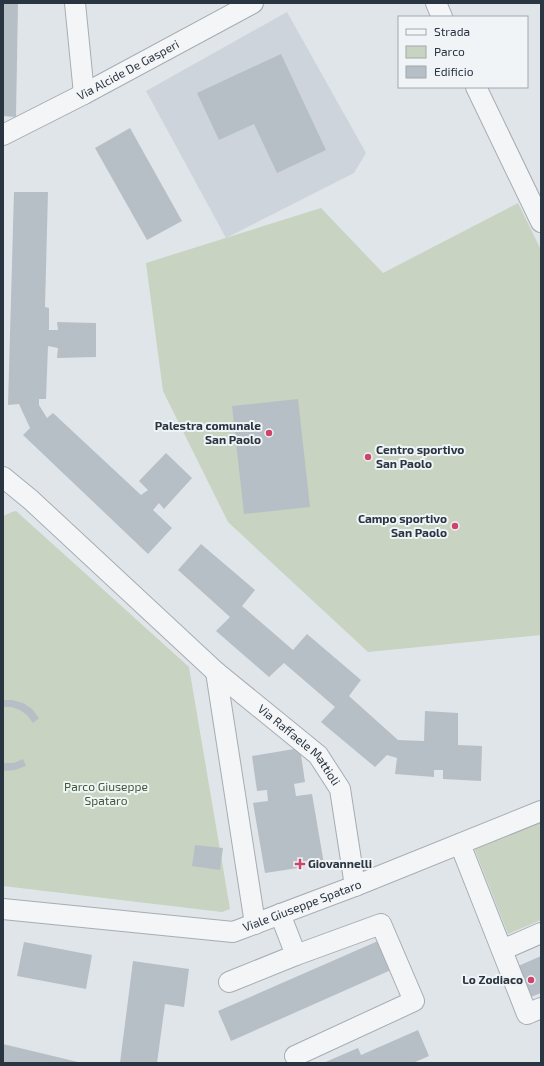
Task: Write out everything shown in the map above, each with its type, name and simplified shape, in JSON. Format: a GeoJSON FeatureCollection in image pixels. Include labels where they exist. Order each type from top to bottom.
{"type":"FeatureCollection","features":[{"type":"Feature","properties":{"kind":"street"},"geometry":{"type":"LineString","coordinates":[[75,3],[84,94]]}},
{"type":"Feature","properties":{"kind":"street","name":"Via Alcide De Gasperi"},"geometry":{"type":"LineString","coordinates":[[3,135],[84,94],[253,3]]}},
{"type":"Feature","properties":{"kind":"street"},"geometry":{"type":"LineString","coordinates":[[436,3],[442,16]]}},
{"type":"Feature","properties":{"kind":"street"},"geometry":{"type":"LineString","coordinates":[[476,88],[541,222]]}},
{"type":"Feature","properties":{"kind":"street"},"geometry":{"type":"LineString","coordinates":[[3,478],[3,492]]}},
{"type":"Feature","properties":{"kind":"street","name":"Via Raffaele Mattioli"},"geometry":{"type":"LineString","coordinates":[[3,478],[31,500],[216,672],[318,755],[340,789],[355,886]]}},
{"type":"Feature","properties":{"kind":"street"},"geometry":{"type":"LineString","coordinates":[[3,496],[14,496],[31,500]]}},
{"type":"Feature","properties":{"kind":"street"},"geometry":{"type":"LineString","coordinates":[[216,672],[255,924]]}},
{"type":"Feature","properties":{"kind":"street","name":"Viale Giuseppe Spataro"},"geometry":{"type":"LineString","coordinates":[[4,913],[233,932],[355,886],[541,811]]}},
{"type":"Feature","properties":{"kind":"street"},"geometry":{"type":"LineString","coordinates":[[460,844],[527,1014],[541,1008]]}},
{"type":"Feature","properties":{"kind":"street"},"geometry":{"type":"LineString","coordinates":[[280,914],[296,955]]}},
{"type":"Feature","properties":{"kind":"street"},"geometry":{"type":"LineString","coordinates":[[229,982],[296,955],[381,924],[414,1001],[295,1056]]}},
{"type":"Feature","properties":{"kind":"street"},"geometry":{"type":"LineString","coordinates":[[502,950],[541,933]]}},
{"type":"Feature","properties":{"kind":"shaded area"},"geometry":{"type":"Polygon","coordinates":[[[287,12],[366,153],[354,173],[226,238],[146,91],[287,12]]]}},
{"type":"Feature","properties":{"kind":"green space","name":"Centro sportivo San Paolo"},"geometry":{"type":"Polygon","coordinates":[[[518,203],[541,250],[541,635],[368,652],[228,522],[163,391],[146,263],[321,208],[383,273],[518,203]]]}},
{"type":"Feature","properties":{"kind":"green space","name":"Parco Giuseppe Spataro"},"geometry":{"type":"Polygon","coordinates":[[[16,511],[189,667],[230,909],[222,912],[3,886],[3,516],[16,511]]]}},
{"type":"Feature","properties":{"kind":"green space"},"geometry":{"type":"Polygon","coordinates":[[[541,821],[541,920],[508,934],[474,848],[541,821]]]}},
{"type":"Feature","properties":{"kind":"building"},"geometry":{"type":"Polygon","coordinates":[[[3,3],[18,3],[16,117],[3,116],[3,3]]]}},
{"type":"Feature","properties":{"kind":"building"},"geometry":{"type":"Polygon","coordinates":[[[281,54],[326,150],[277,173],[254,124],[219,140],[197,93],[281,54]]]}},
{"type":"Feature","properties":{"kind":"building"},"geometry":{"type":"Polygon","coordinates":[[[130,128],[182,221],[147,240],[95,148],[130,128]]]}},
{"type":"Feature","properties":{"kind":"building"},"geometry":{"type":"Polygon","coordinates":[[[14,192],[48,192],[45,307],[49,308],[49,330],[58,330],[57,322],[96,323],[96,357],[57,358],[58,348],[48,346],[46,399],[39,399],[39,405],[47,418],[53,413],[141,495],[148,490],[139,481],[166,453],[192,478],[164,509],[159,503],[153,510],[172,528],[148,554],[23,435],[30,428],[19,404],[8,405],[14,192]]]}},
{"type":"Feature","properties":{"kind":"building","name":"Palestra comunale San Paolo"},"geometry":{"type":"Polygon","coordinates":[[[298,399],[310,507],[244,514],[232,406],[298,399]]]}},
{"type":"Feature","properties":{"kind":"building"},"geometry":{"type":"Polygon","coordinates":[[[201,544],[255,590],[242,606],[293,650],[307,634],[361,680],[349,696],[398,740],[424,741],[425,711],[458,713],[458,745],[482,746],[481,781],[443,779],[443,770],[434,770],[434,777],[395,774],[397,758],[387,755],[375,767],[321,722],[335,707],[284,663],[269,677],[216,631],[230,617],[178,570],[201,544]]]}},
{"type":"Feature","properties":{"kind":"building"},"geometry":{"type":"Polygon","coordinates":[[[3,700],[12,700],[23,703],[32,709],[39,718],[33,723],[27,715],[20,710],[11,707],[3,707],[3,700]]]}},
{"type":"Feature","properties":{"kind":"building"},"geometry":{"type":"Polygon","coordinates":[[[300,748],[305,782],[294,784],[296,796],[312,794],[324,864],[265,873],[253,803],[268,801],[267,790],[257,791],[252,756],[300,748]]]}},
{"type":"Feature","properties":{"kind":"building"},"geometry":{"type":"Polygon","coordinates":[[[23,759],[26,766],[15,770],[3,771],[3,763],[14,763],[23,759]]]}},
{"type":"Feature","properties":{"kind":"building"},"geometry":{"type":"Polygon","coordinates":[[[195,845],[223,848],[220,870],[192,866],[195,845]]]}},
{"type":"Feature","properties":{"kind":"building"},"geometry":{"type":"Polygon","coordinates":[[[378,941],[391,970],[231,1041],[218,1011],[378,941]]]}},
{"type":"Feature","properties":{"kind":"building"},"geometry":{"type":"Polygon","coordinates":[[[24,942],[92,955],[86,989],[17,976],[24,942]]]}},
{"type":"Feature","properties":{"kind":"building","name":"Lo Zodiaco"},"geometry":{"type":"Polygon","coordinates":[[[541,956],[541,993],[528,998],[516,967],[541,956]]]}},
{"type":"Feature","properties":{"kind":"building"},"geometry":{"type":"Polygon","coordinates":[[[133,961],[189,969],[184,1007],[165,1004],[157,1063],[120,1063],[133,961]]]}},
{"type":"Feature","properties":{"kind":"building"},"geometry":{"type":"Polygon","coordinates":[[[418,1030],[429,1056],[413,1063],[323,1063],[358,1048],[361,1055],[418,1030]]]}},
{"type":"Feature","properties":{"kind":"building"},"geometry":{"type":"Polygon","coordinates":[[[3,1044],[78,1062],[78,1063],[3,1063],[3,1044]]]}},
{"type":"Feature","properties":{"kind":"place","name":"Palestra comunale San Paolo"},"geometry":{"type":"Point","coordinates":[269,433]}},
{"type":"Feature","properties":{"kind":"place","name":"Centro sportivo San Paolo"},"geometry":{"type":"Point","coordinates":[368,457]}},
{"type":"Feature","properties":{"kind":"place","name":"Campo sportivo San Paolo"},"geometry":{"type":"Point","coordinates":[455,526]}},
{"type":"Feature","properties":{"kind":"place","name":"Giovannelli"},"geometry":{"type":"Point","coordinates":[300,864]}},
{"type":"Feature","properties":{"kind":"place","name":"Lo Zodiaco"},"geometry":{"type":"Point","coordinates":[531,980]}}]}
